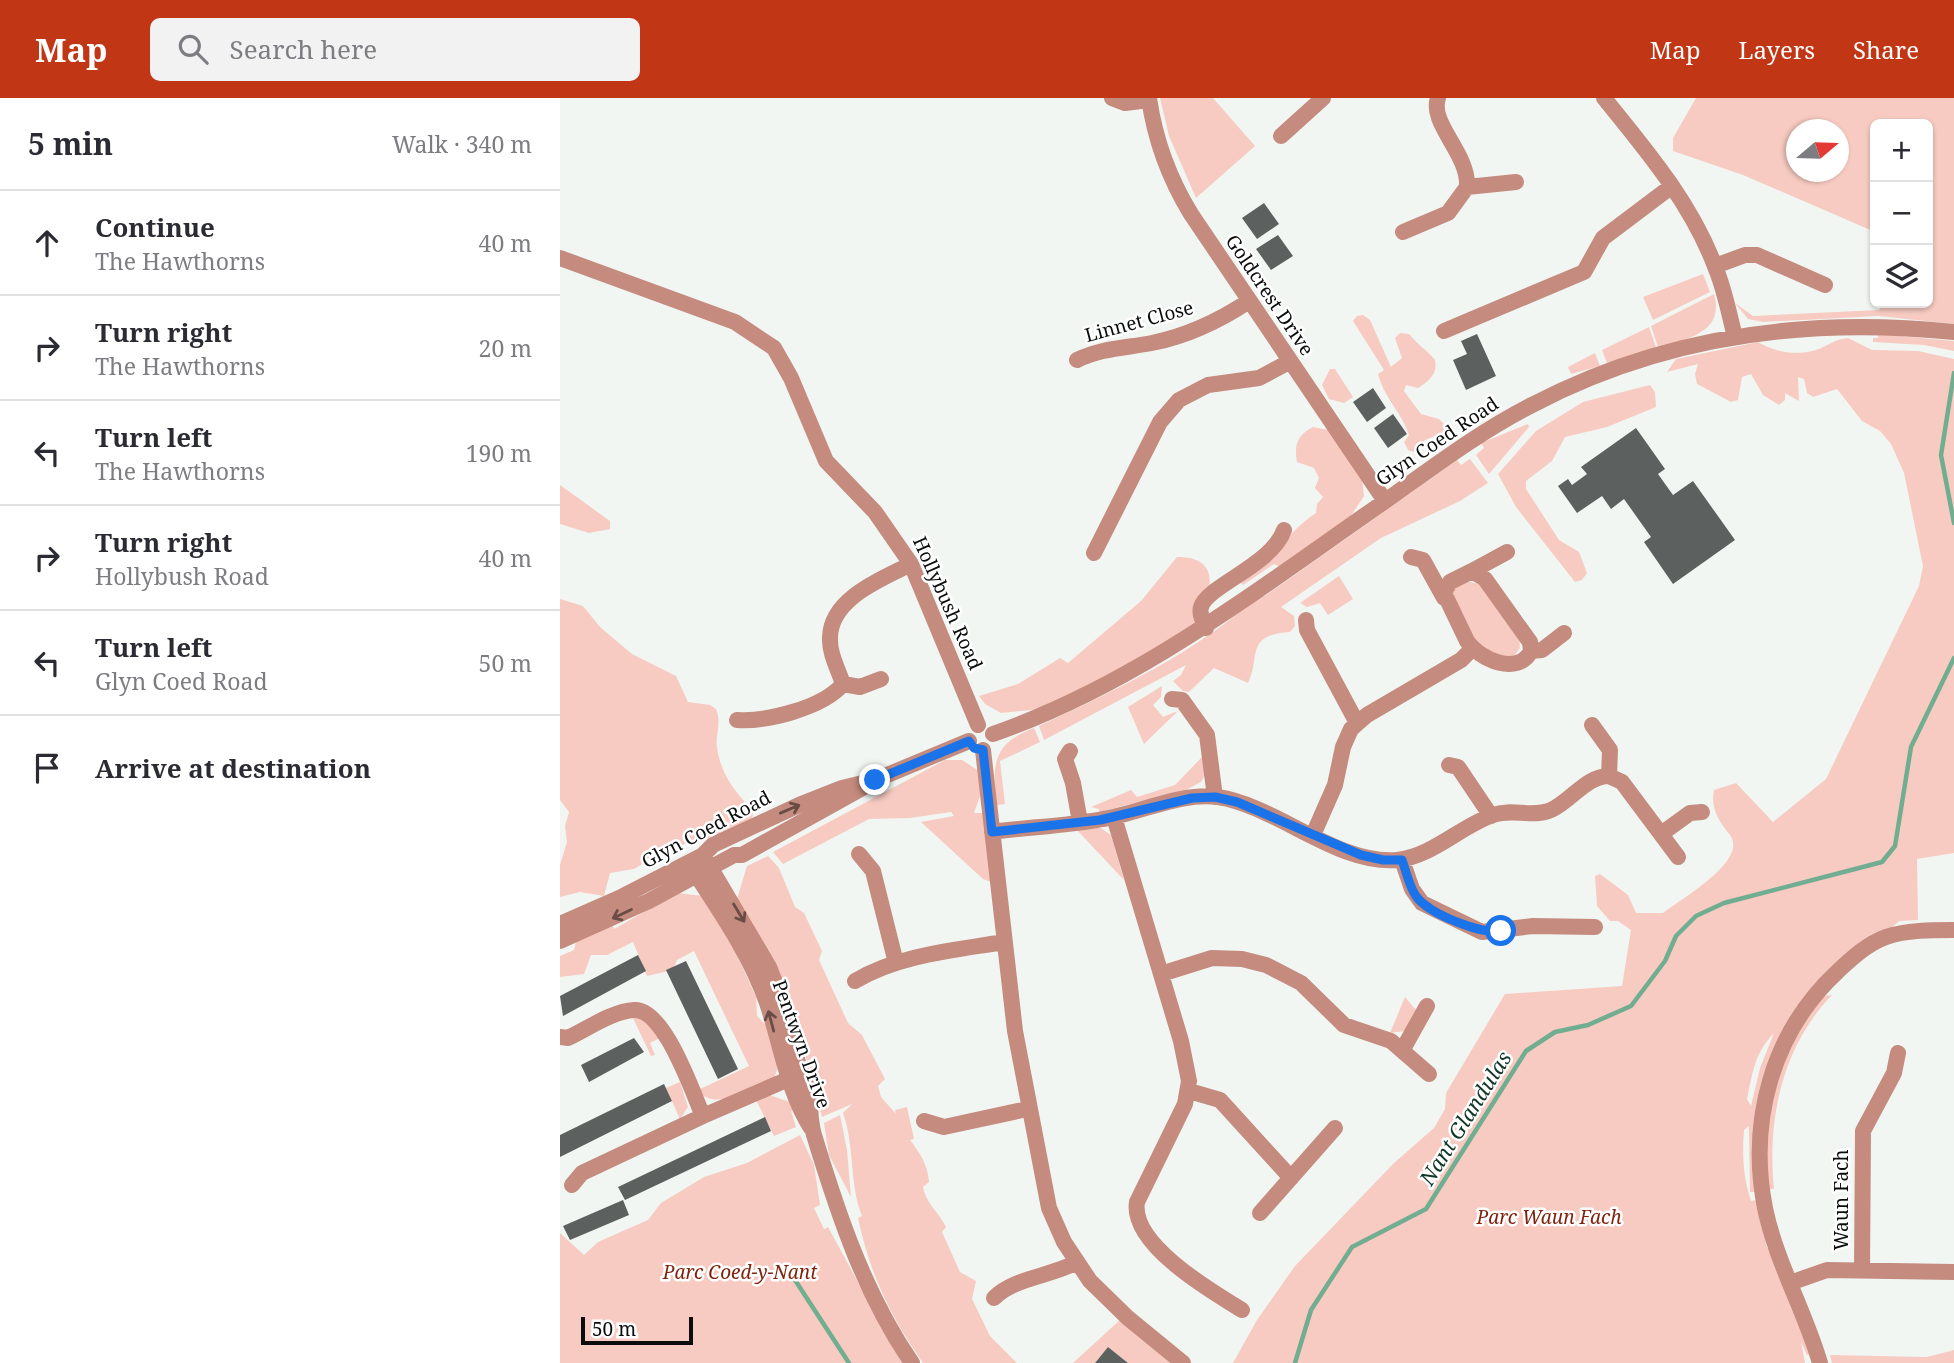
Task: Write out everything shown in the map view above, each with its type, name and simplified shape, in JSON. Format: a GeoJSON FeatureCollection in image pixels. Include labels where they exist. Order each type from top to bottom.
{"type":"FeatureCollection","features":[{"type":"Feature","properties":{"kind":"street"},"geometry":{"type":"LineString","coordinates":[[1112,98],[1125,103],[1149,99]]}},
{"type":"Feature","properties":{"kind":"street"},"geometry":{"type":"LineString","coordinates":[[1281,136],[1323,98]]}},
{"type":"Feature","properties":{"kind":"street"},"geometry":{"type":"LineString","coordinates":[[1403,232],[1448,214],[1467,187],[1464,162],[1437,114],[1438,98]]}},
{"type":"Feature","properties":{"kind":"street"},"geometry":{"type":"LineString","coordinates":[[1604,98],[1672,186],[1715,266],[1735,337]]}},
{"type":"Feature","properties":{"kind":"street","name":"Goldcrest Drive"},"geometry":{"type":"LineString","coordinates":[[1149,99],[1167,169],[1191,214],[1385,501]]}},
{"type":"Feature","properties":{"kind":"street"},"geometry":{"type":"LineString","coordinates":[[1467,187],[1516,182]]}},
{"type":"Feature","properties":{"kind":"street"},"geometry":{"type":"LineString","coordinates":[[1444,331],[1584,272],[1604,238],[1672,186]]}},
{"type":"Feature","properties":{"kind":"street"},"geometry":{"type":"LineString","coordinates":[[1715,266],[1745,255],[1757,255],[1825,285]]}},
{"type":"Feature","properties":{"kind":"street","name":"Hollybush Road"},"geometry":{"type":"LineString","coordinates":[[560,258],[716,314],[765,339],[782,358],[826,460],[875,512],[911,564],[978,725]]}},
{"type":"Feature","properties":{"kind":"street","name":"Linnet Close"},"geometry":{"type":"LineString","coordinates":[[1077,360],[1093,352],[1178,336],[1222,318],[1248,301]]}},
{"type":"Feature","properties":{"kind":"street","name":"Glyn Coed Road"},"geometry":{"type":"LineString","coordinates":[[993,734],[1084,696],[1206,628],[1478,436],[1569,387],[1655,356],[1735,337],[1864,325],[1954,332]]}},
{"type":"Feature","properties":{"kind":"street"},"geometry":{"type":"LineString","coordinates":[[1094,553],[1160,422],[1179,400],[1208,385],[1259,378],[1289,362]]}},
{"type":"Feature","properties":{"kind":"street"},"geometry":{"type":"LineString","coordinates":[[1206,628],[1201,613],[1205,600],[1266,554],[1280,541],[1284,530]]}},
{"type":"Feature","properties":{"kind":"street"},"geometry":{"type":"LineString","coordinates":[[1444,598],[1450,582],[1507,552]]}},
{"type":"Feature","properties":{"kind":"street"},"geometry":{"type":"LineString","coordinates":[[1411,557],[1423,560],[1472,649],[1491,660],[1509,664],[1523,661],[1531,651],[1530,642],[1485,579],[1472,571]]}},
{"type":"Feature","properties":{"kind":"street"},"geometry":{"type":"LineString","coordinates":[[843,684],[831,650],[830,636],[837,614],[851,598],[911,564]]}},
{"type":"Feature","properties":{"kind":"street"},"geometry":{"type":"LineString","coordinates":[[1306,620],[1307,630],[1357,723]]}},
{"type":"Feature","properties":{"kind":"street"},"geometry":{"type":"LineString","coordinates":[[1531,651],[1542,650],[1564,633]]}},
{"type":"Feature","properties":{"kind":"street"},"geometry":{"type":"LineString","coordinates":[[1313,835],[1335,785],[1347,735],[1357,723],[1461,660],[1472,649]]}},
{"type":"Feature","properties":{"kind":"street"},"geometry":{"type":"LineString","coordinates":[[843,684],[860,687],[881,679]]}},
{"type":"Feature","properties":{"kind":"street"},"geometry":{"type":"LineString","coordinates":[[737,720],[758,722],[824,700],[843,684]]}},
{"type":"Feature","properties":{"kind":"street"},"geometry":{"type":"LineString","coordinates":[[1172,699],[1182,700],[1207,735],[1215,797]]}},
{"type":"Feature","properties":{"kind":"street"},"geometry":{"type":"LineString","coordinates":[[976,745],[990,746],[993,734],[988,727],[978,725],[971,730],[992,832],[1027,1109],[1048,1209],[1077,1262],[1102,1295],[1183,1363]]}},
{"type":"Feature","properties":{"kind":"street"},"geometry":{"type":"LineString","coordinates":[[1592,725],[1610,750],[1609,776]]}},
{"type":"Feature","properties":{"kind":"street","name":"Glyn Coed Road"},"geometry":{"type":"LineString","coordinates":[[707,861],[712,845],[762,820],[842,788],[875,780],[976,745]]}},
{"type":"Feature","properties":{"kind":"street"},"geometry":{"type":"LineString","coordinates":[[1070,751],[1065,759],[1073,783],[1080,822]]}},
{"type":"Feature","properties":{"kind":"street"},"geometry":{"type":"LineString","coordinates":[[1449,765],[1458,767],[1491,816]]}},
{"type":"Feature","properties":{"kind":"street"},"geometry":{"type":"LineString","coordinates":[[992,832],[1114,817],[1192,798],[1215,797],[1237,802],[1373,859],[1402,860],[1491,816],[1511,811],[1549,811],[1592,780],[1609,776],[1622,782],[1678,857]]}},
{"type":"Feature","properties":{"kind":"street","name":"Glyn Coed Road"},"geometry":{"type":"LineString","coordinates":[[560,941],[627,912],[707,861],[742,855],[845,800],[875,780]]}},
{"type":"Feature","properties":{"kind":"street"},"geometry":{"type":"LineString","coordinates":[[1661,834],[1690,813],[1702,813]]}},
{"type":"Feature","properties":{"kind":"street"},"geometry":{"type":"LineString","coordinates":[[1114,817],[1184,1051],[1189,1091],[1137,1202],[1138,1219],[1149,1238],[1191,1277],[1242,1310]]}},
{"type":"Feature","properties":{"kind":"street"},"geometry":{"type":"LineString","coordinates":[[859,854],[873,871],[896,963]]}},
{"type":"Feature","properties":{"kind":"street","name":"Glyn Coed Road"},"geometry":{"type":"LineString","coordinates":[[725,891],[727,879],[742,855]]}},
{"type":"Feature","properties":{"kind":"street"},"geometry":{"type":"LineString","coordinates":[[1402,860],[1412,889],[1422,903],[1482,932],[1533,926],[1595,927]]}},
{"type":"Feature","properties":{"kind":"street","name":"Pentwyn Drive"},"geometry":{"type":"LineString","coordinates":[[707,861],[756,942],[778,988],[799,1110],[813,1130],[860,1266],[884,1318],[912,1363]]}},
{"type":"Feature","properties":{"kind":"street","name":"Glyn Coed Road"},"geometry":{"type":"LineString","coordinates":[[560,924],[692,869]]}},
{"type":"Feature","properties":{"kind":"street","name":"Pentwyn Drive"},"geometry":{"type":"LineString","coordinates":[[692,869],[735,938],[761,990],[793,1071]]}},
{"type":"Feature","properties":{"kind":"street"},"geometry":{"type":"LineString","coordinates":[[1820,1363],[1768,1223],[1759,1165],[1763,1109],[1776,1059],[1791,1029],[1821,989],[1861,951],[1894,935],[1954,930]]}},
{"type":"Feature","properties":{"kind":"street"},"geometry":{"type":"LineString","coordinates":[[855,981],[875,969],[896,963],[1004,942]]}},
{"type":"Feature","properties":{"kind":"street"},"geometry":{"type":"LineString","coordinates":[[1161,974],[1212,958],[1242,959],[1266,965],[1301,983],[1344,1025],[1381,1037],[1403,1049],[1429,1074]]}},
{"type":"Feature","properties":{"kind":"street"},"geometry":{"type":"LineString","coordinates":[[1403,1049],[1427,1006]]}},
{"type":"Feature","properties":{"kind":"street"},"geometry":{"type":"LineString","coordinates":[[560,1037],[568,1038],[632,1010],[647,1012],[662,1027],[704,1116]]}},
{"type":"Feature","properties":{"kind":"street","name":"Waun Fach"},"geometry":{"type":"LineString","coordinates":[[1862,1271],[1863,1131],[1894,1073],[1898,1054]]}},
{"type":"Feature","properties":{"kind":"street"},"geometry":{"type":"LineString","coordinates":[[572,1185],[582,1172],[785,1081],[793,1071]]}},
{"type":"Feature","properties":{"kind":"street"},"geometry":{"type":"LineString","coordinates":[[1189,1091],[1220,1100],[1291,1178]]}},
{"type":"Feature","properties":{"kind":"street"},"geometry":{"type":"LineString","coordinates":[[924,1122],[944,1127],[1027,1109]]}},
{"type":"Feature","properties":{"kind":"street"},"geometry":{"type":"LineString","coordinates":[[1260,1213],[1335,1128]]}},
{"type":"Feature","properties":{"kind":"street"},"geometry":{"type":"LineString","coordinates":[[994,1298],[1002,1289],[1060,1271],[1077,1262]]}},
{"type":"Feature","properties":{"kind":"street","name":"Waun Fach"},"geometry":{"type":"LineString","coordinates":[[1790,1283],[1819,1271],[1954,1272]]}},
{"type":"Feature","properties":{"kind":"green space"},"geometry":{"type":"Polygon","coordinates":[[[1160,98],[1213,98],[1255,146],[1196,198],[1169,136],[1160,98]]]}},
{"type":"Feature","properties":{"kind":"green space"},"geometry":{"type":"Polygon","coordinates":[[[1696,98],[1954,98],[1954,324],[1878,316],[1763,322],[1748,319],[1735,303],[1753,316],[1880,308],[1933,308],[1933,119],[1870,119],[1870,230],[1743,175],[1673,151],[1673,138],[1696,98]]]}},
{"type":"Feature","properties":{"kind":"green space"},"geometry":{"type":"Polygon","coordinates":[[[1703,274],[1710,292],[1653,320],[1643,297],[1703,274]]]}},
{"type":"Feature","properties":{"kind":"green space"},"geometry":{"type":"Polygon","coordinates":[[[1714,294],[1716,307],[1709,326],[1691,337],[1658,347],[1651,326],[1714,294]]]}},
{"type":"Feature","properties":{"kind":"green space"},"geometry":{"type":"Polygon","coordinates":[[[1363,315],[1370,320],[1391,367],[1402,358],[1395,338],[1400,333],[1409,334],[1435,360],[1434,373],[1429,380],[1418,388],[1406,385],[1404,391],[1421,414],[1439,419],[1446,426],[1445,432],[1425,440],[1414,452],[1408,450],[1404,442],[1409,435],[1406,427],[1381,383],[1378,374],[1384,370],[1353,321],[1357,316],[1363,315]]]}},
{"type":"Feature","properties":{"kind":"green space"},"geometry":{"type":"Polygon","coordinates":[[[1649,327],[1656,347],[1607,363],[1602,350],[1649,327]]]}},
{"type":"Feature","properties":{"kind":"green space"},"geometry":{"type":"Polygon","coordinates":[[[1878,334],[1954,341],[1954,351],[1924,345],[1873,342],[1873,338],[1878,338],[1878,334]]]}},
{"type":"Feature","properties":{"kind":"green space","name":"Parc Waun Fach"},"geometry":{"type":"Polygon","coordinates":[[[1848,338],[1872,350],[1918,351],[1954,359],[1954,853],[1917,859],[1918,920],[1899,921],[1788,1022],[1771,1055],[1763,1079],[1753,1143],[1756,1192],[1750,1192],[1749,1126],[1744,1130],[1744,1166],[1751,1201],[1757,1200],[1767,1248],[1811,1354],[1807,1355],[1801,1342],[1805,1363],[1233,1363],[1257,1320],[1295,1266],[1394,1163],[1434,1128],[1445,1109],[1446,1093],[1505,994],[1622,986],[1631,930],[1618,921],[1610,921],[1597,906],[1595,876],[1600,874],[1628,895],[1636,913],[1663,913],[1710,879],[1730,856],[1733,845],[1714,809],[1714,790],[1736,783],[1773,822],[1826,779],[1919,586],[1923,566],[1904,473],[1891,444],[1880,431],[1862,421],[1837,389],[1813,397],[1807,393],[1804,379],[1798,377],[1799,401],[1785,393],[1785,400],[1779,405],[1763,395],[1751,374],[1742,377],[1738,400],[1731,402],[1697,384],[1695,374],[1698,364],[1667,372],[1676,359],[1758,342],[1778,351],[1801,353],[1848,338]],[[1774,1033],[1762,1048],[1755,1064],[1747,1099],[1751,1106],[1760,1068],[1774,1033]]]}},
{"type":"Feature","properties":{"kind":"green space"},"geometry":{"type":"Polygon","coordinates":[[[1595,353],[1600,366],[1571,374],[1568,367],[1595,353]]]}},
{"type":"Feature","properties":{"kind":"green space"},"geometry":{"type":"Polygon","coordinates":[[[1330,369],[1335,369],[1353,397],[1344,403],[1329,399],[1322,385],[1330,369]]]}},
{"type":"Feature","properties":{"kind":"green space"},"geometry":{"type":"Polygon","coordinates":[[[1650,385],[1655,392],[1656,407],[1607,427],[1565,437],[1552,461],[1526,481],[1526,489],[1559,540],[1579,552],[1587,573],[1582,580],[1575,582],[1516,507],[1498,474],[1536,431],[1583,402],[1650,385]]]}},
{"type":"Feature","properties":{"kind":"green space"},"geometry":{"type":"Polygon","coordinates":[[[1528,424],[1529,427],[1489,474],[1476,455],[1484,448],[1481,443],[1528,424]]]}},
{"type":"Feature","properties":{"kind":"green space"},"geometry":{"type":"Polygon","coordinates":[[[1313,427],[1333,431],[1362,478],[1364,496],[1350,517],[1282,568],[1274,564],[1243,585],[1241,583],[1316,513],[1317,504],[1323,497],[1315,488],[1319,478],[1314,468],[1297,462],[1296,456],[1300,437],[1313,427]]]}},
{"type":"Feature","properties":{"kind":"green space"},"geometry":{"type":"Polygon","coordinates":[[[1470,459],[1488,483],[1460,501],[1381,538],[1281,607],[1294,616],[1295,626],[1290,632],[1276,634],[1260,643],[1248,683],[1214,668],[1189,692],[1183,691],[1173,681],[1181,675],[1186,665],[1044,740],[1039,726],[1126,684],[1183,652],[1236,615],[1260,594],[1265,596],[1457,460],[1461,465],[1470,459]]]}},
{"type":"Feature","properties":{"kind":"green space"},"geometry":{"type":"Polygon","coordinates":[[[560,485],[610,521],[610,529],[589,533],[560,524],[560,485]]]}},
{"type":"Feature","properties":{"kind":"green space"},"geometry":{"type":"Polygon","coordinates":[[[1177,557],[1193,559],[1203,564],[1208,573],[1208,595],[1196,630],[1041,709],[1001,713],[985,704],[979,696],[1018,684],[1060,658],[1068,663],[1141,601],[1177,557]]]}},
{"type":"Feature","properties":{"kind":"green space"},"geometry":{"type":"Polygon","coordinates":[[[1339,576],[1353,599],[1328,615],[1320,603],[1307,607],[1300,603],[1339,576]]]}},
{"type":"Feature","properties":{"kind":"green space"},"geometry":{"type":"Polygon","coordinates":[[[1467,581],[1482,585],[1519,638],[1520,648],[1514,656],[1503,657],[1478,646],[1452,594],[1455,588],[1467,581]]]}},
{"type":"Feature","properties":{"kind":"green space"},"geometry":{"type":"Polygon","coordinates":[[[560,599],[583,606],[600,627],[632,654],[676,676],[688,702],[710,705],[716,709],[717,748],[722,768],[753,812],[752,820],[716,836],[669,848],[634,869],[610,873],[604,896],[580,892],[560,897],[560,865],[567,842],[565,826],[569,812],[560,800],[560,599]]]}},
{"type":"Feature","properties":{"kind":"green space"},"geometry":{"type":"Polygon","coordinates":[[[1162,686],[1161,697],[1153,705],[1163,717],[1178,711],[1144,744],[1128,707],[1162,686]]]}},
{"type":"Feature","properties":{"kind":"green space"},"geometry":{"type":"Polygon","coordinates":[[[1034,728],[1040,742],[1000,761],[1005,804],[997,805],[995,767],[998,757],[1010,741],[1034,728]]]}},
{"type":"Feature","properties":{"kind":"green space"},"geometry":{"type":"Polygon","coordinates":[[[1203,756],[1205,775],[1201,782],[1184,791],[1099,812],[1099,809],[1091,807],[1131,790],[1137,797],[1175,785],[1203,756]]]}},
{"type":"Feature","properties":{"kind":"green space"},"geometry":{"type":"Polygon","coordinates":[[[945,760],[962,760],[979,771],[983,788],[974,813],[985,813],[991,882],[983,879],[921,822],[954,816],[951,812],[910,818],[869,819],[783,864],[773,852],[945,760]]]}},
{"type":"Feature","properties":{"kind":"green space"},"geometry":{"type":"Polygon","coordinates":[[[1099,827],[1111,835],[1124,880],[1076,829],[1099,827]]]}},
{"type":"Feature","properties":{"kind":"green space"},"geometry":{"type":"Polygon","coordinates":[[[768,856],[779,868],[795,907],[804,913],[822,951],[819,960],[848,1023],[862,1035],[885,1079],[878,1086],[881,1097],[896,1114],[895,1110],[907,1107],[914,1139],[910,1140],[927,1170],[929,1182],[923,1187],[925,1193],[946,1227],[942,1232],[960,1272],[976,1281],[972,1299],[990,1336],[1017,1363],[923,1363],[891,1311],[875,1276],[858,1218],[862,1216],[855,1191],[843,1113],[852,1104],[822,1117],[804,1050],[737,899],[747,866],[768,856]]]}},
{"type":"Feature","properties":{"kind":"green space"},"geometry":{"type":"Polygon","coordinates":[[[678,893],[703,896],[732,944],[756,997],[757,1016],[770,1029],[779,1065],[774,1078],[724,1099],[705,1097],[698,1090],[749,1066],[694,951],[677,960],[673,970],[647,976],[633,942],[607,955],[591,955],[584,974],[560,977],[560,956],[574,950],[579,930],[612,925],[614,929],[678,893]]]}},
{"type":"Feature","properties":{"kind":"green space"},"geometry":{"type":"Polygon","coordinates":[[[1832,995],[1801,1037],[1782,1085],[1773,1136],[1774,1189],[1768,1189],[1767,1132],[1777,1076],[1800,1029],[1823,996],[1832,995]]]}},
{"type":"Feature","properties":{"kind":"green space"},"geometry":{"type":"Polygon","coordinates":[[[1405,997],[1416,1010],[1405,1031],[1390,1033],[1405,997]]]}},
{"type":"Feature","properties":{"kind":"green space"},"geometry":{"type":"Polygon","coordinates":[[[632,1016],[640,1016],[660,1038],[650,1043],[655,1055],[651,1056],[632,1016]]]}},
{"type":"Feature","properties":{"kind":"green space"},"geometry":{"type":"Polygon","coordinates":[[[680,1082],[688,1107],[680,1119],[666,1088],[680,1082]]]}},
{"type":"Feature","properties":{"kind":"green space"},"geometry":{"type":"Polygon","coordinates":[[[769,1095],[790,1102],[796,1127],[774,1136],[756,1100],[769,1095]]]}},
{"type":"Feature","properties":{"kind":"green space"},"geometry":{"type":"Polygon","coordinates":[[[840,1115],[847,1150],[851,1197],[829,1155],[824,1123],[840,1115]]]}},
{"type":"Feature","properties":{"kind":"green space","name":"Parc Coed-y-Nant"},"geometry":{"type":"Polygon","coordinates":[[[800,1135],[814,1165],[820,1205],[814,1208],[824,1229],[828,1227],[902,1363],[560,1363],[560,1233],[584,1255],[598,1242],[648,1220],[661,1203],[704,1177],[747,1163],[800,1135]]]}},
{"type":"Feature","properties":{"kind":"green space"},"geometry":{"type":"Polygon","coordinates":[[[1121,1319],[1180,1363],[1128,1363],[1108,1347],[1095,1363],[1073,1363],[1121,1319]]]}},
{"type":"Feature","properties":{"kind":"green space"},"geometry":{"type":"Polygon","coordinates":[[[1954,1350],[1954,1363],[1832,1363],[1830,1355],[1927,1357],[1954,1350]]]}},
{"type":"Feature","properties":{"kind":"building"},"geometry":{"type":"Polygon","coordinates":[[[1264,203],[1279,224],[1257,239],[1242,218],[1264,203]]]}},
{"type":"Feature","properties":{"kind":"building"},"geometry":{"type":"Polygon","coordinates":[[[1278,235],[1293,256],[1271,270],[1256,249],[1278,235]]]}},
{"type":"Feature","properties":{"kind":"building"},"geometry":{"type":"Polygon","coordinates":[[[1477,334],[1496,376],[1466,390],[1453,360],[1467,354],[1461,341],[1477,334]]]}},
{"type":"Feature","properties":{"kind":"building"},"geometry":{"type":"Polygon","coordinates":[[[1373,388],[1386,408],[1367,422],[1353,402],[1373,388]]]}},
{"type":"Feature","properties":{"kind":"building"},"geometry":{"type":"Polygon","coordinates":[[[1393,414],[1407,434],[1388,448],[1374,428],[1393,414]]]}},
{"type":"Feature","properties":{"kind":"building"},"geometry":{"type":"Polygon","coordinates":[[[1636,428],[1665,469],[1658,474],[1673,495],[1693,481],[1735,540],[1673,584],[1644,542],[1651,537],[1624,499],[1611,509],[1602,496],[1577,513],[1558,486],[1568,479],[1572,485],[1587,474],[1581,467],[1636,428]]]}},
{"type":"Feature","properties":{"kind":"building"},"geometry":{"type":"Polygon","coordinates":[[[638,955],[646,971],[563,1016],[560,996],[638,955]]]}},
{"type":"Feature","properties":{"kind":"building"},"geometry":{"type":"Polygon","coordinates":[[[686,961],[738,1069],[718,1079],[666,970],[686,961]]]}},
{"type":"Feature","properties":{"kind":"building"},"geometry":{"type":"Polygon","coordinates":[[[634,1038],[644,1052],[589,1082],[581,1065],[634,1038]]]}},
{"type":"Feature","properties":{"kind":"building"},"geometry":{"type":"Polygon","coordinates":[[[664,1084],[672,1101],[560,1157],[560,1135],[664,1084]]]}},
{"type":"Feature","properties":{"kind":"building"},"geometry":{"type":"Polygon","coordinates":[[[765,1117],[771,1131],[625,1200],[618,1187],[765,1117]]]}},
{"type":"Feature","properties":{"kind":"building"},"geometry":{"type":"Polygon","coordinates":[[[623,1200],[629,1215],[570,1240],[563,1226],[623,1200]]]}},
{"type":"Feature","properties":{"kind":"building"},"geometry":{"type":"Polygon","coordinates":[[[1108,1347],[1128,1363],[1095,1363],[1108,1347]]]}},
{"type":"Feature","properties":{"kind":"waterway","name":"Nant Glandulas"},"geometry":{"type":"LineString","coordinates":[[1954,373],[1941,455],[1954,523]]}},
{"type":"Feature","properties":{"kind":"waterway","name":"Nant Glandulas"},"geometry":{"type":"LineString","coordinates":[[1295,1363],[1311,1310],[1352,1247],[1426,1209],[1526,1051],[1555,1032],[1588,1025],[1631,1006],[1665,961],[1676,936],[1696,916],[1724,903],[1882,862],[1895,846],[1911,747],[1954,658]]}},
{"type":"Feature","properties":{"kind":"waterway","name":"Nant Glandulas"},"geometry":{"type":"LineString","coordinates":[[795,1280],[849,1363]]}},
{"type":"Feature","properties":{"kind":"route"},"geometry":{"type":"LineString","coordinates":[[875,780],[969,741],[974,748],[983,750],[992,832],[1100,820],[1192,798],[1227,799],[1361,855],[1373,859],[1402,860],[1412,889],[1422,903],[1482,932],[1501,931]]}}]}
